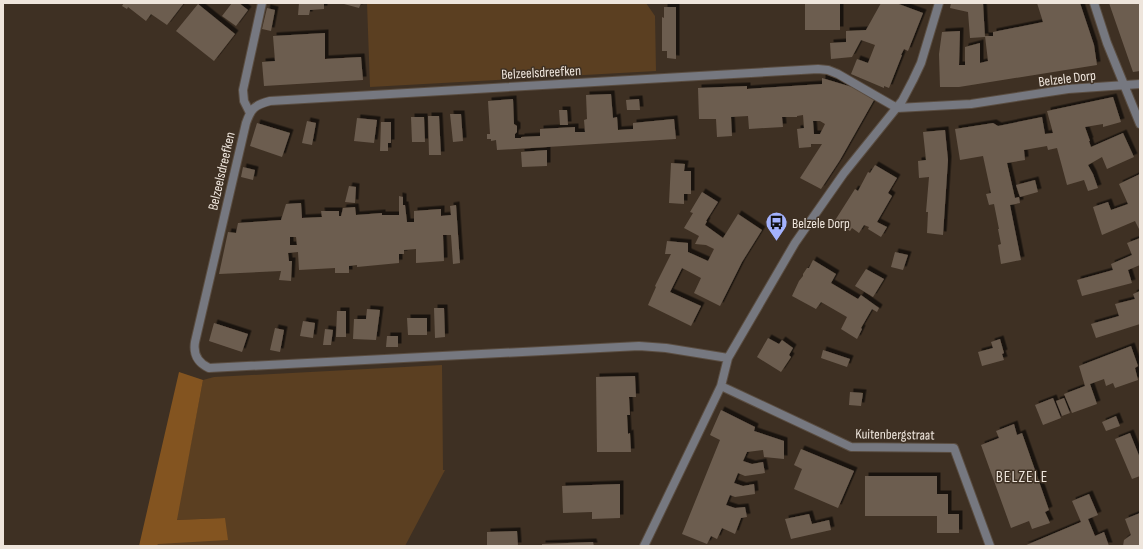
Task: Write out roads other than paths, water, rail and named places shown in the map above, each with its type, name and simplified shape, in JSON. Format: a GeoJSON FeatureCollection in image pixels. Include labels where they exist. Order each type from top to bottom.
{"type":"FeatureCollection","features":[{"type":"Feature","properties":{"kind":"street"},"geometry":{"type":"LineString","coordinates":[[250,112],[244,101],[243,90],[262,3]]}},
{"type":"Feature","properties":{"kind":"street"},"geometry":{"type":"LineString","coordinates":[[644,546],[721,386],[728,358],[795,243],[844,173],[897,108],[914,80],[921,63],[939,3]]}},
{"type":"Feature","properties":{"kind":"street","name":"Belzele Dorp"},"geometry":{"type":"LineString","coordinates":[[897,108],[971,104],[1068,89],[1123,85],[1094,3]]}},
{"type":"Feature","properties":{"kind":"street","name":"Belzeelsdreefken"},"geometry":{"type":"LineString","coordinates":[[728,358],[666,348],[639,346],[209,368],[203,365],[195,355],[195,342],[250,112],[257,104],[270,101],[818,69],[828,70],[838,74],[897,108]]}},
{"type":"Feature","properties":{"kind":"street"},"geometry":{"type":"LineString","coordinates":[[1140,84],[1123,85],[1140,124]]}},
{"type":"Feature","properties":{"kind":"street","name":"Kuitenbergstraat"},"geometry":{"type":"LineString","coordinates":[[721,386],[851,447],[954,448],[990,546]]}},
{"type":"Feature","properties":{"kind":"place","name":"Belzele Dorp"},"geometry":{"type":"Point","coordinates":[777,242]}},
{"type":"Feature","properties":{"kind":"district","name":"BELZELE"},"geometry":{"type":"Point","coordinates":[1022,476]}}]}
